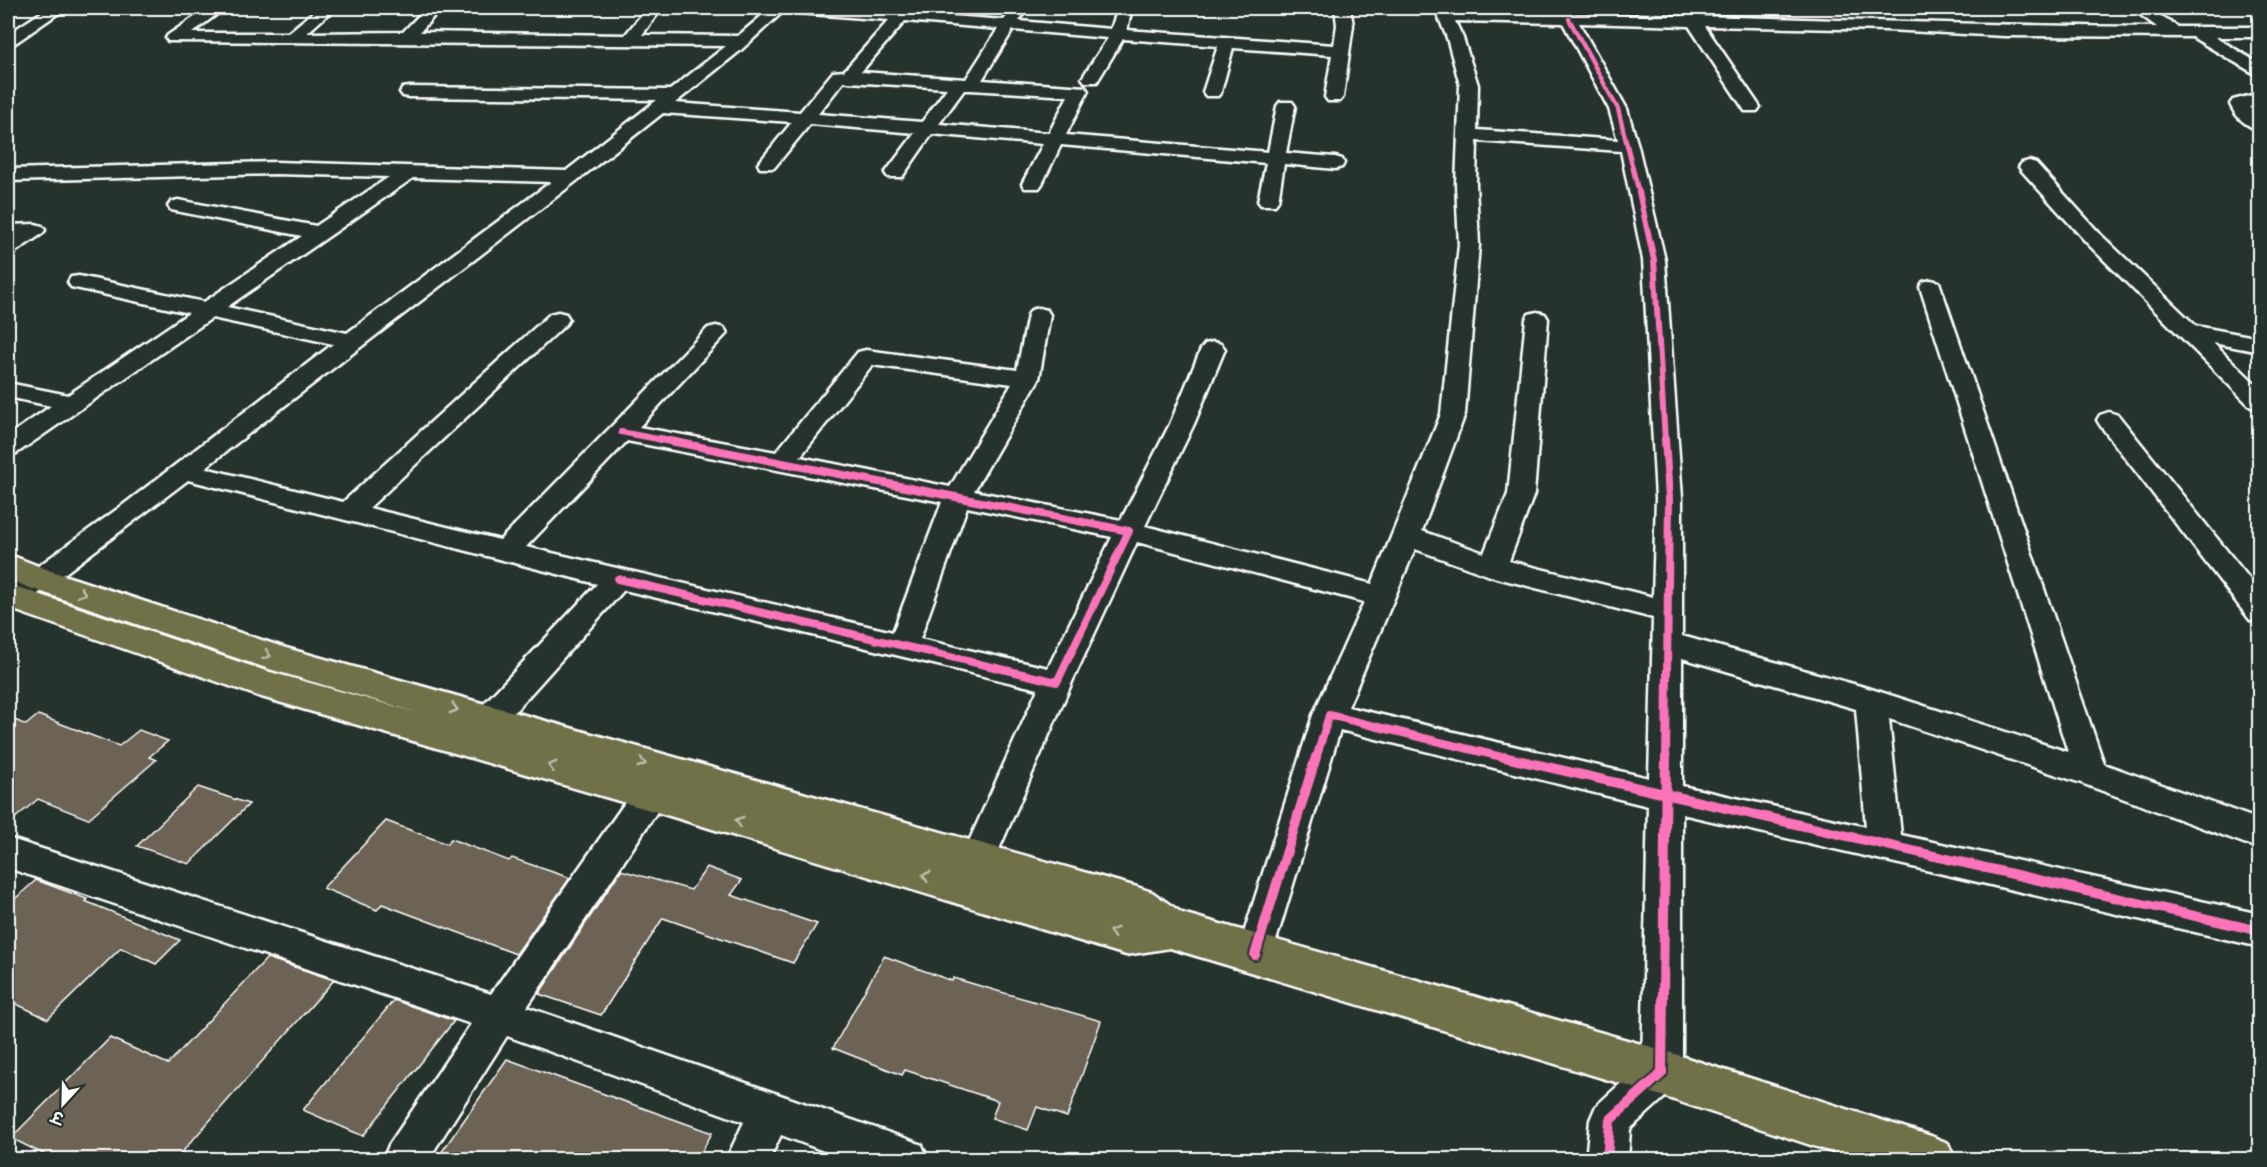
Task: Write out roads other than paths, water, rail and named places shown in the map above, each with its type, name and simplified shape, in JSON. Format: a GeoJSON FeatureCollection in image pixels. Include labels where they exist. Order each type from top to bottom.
{"type":"FeatureCollection","features":[{"type":"Feature","properties":{"kind":"main road"},"geometry":{"type":"LineString","coordinates":[[15,588],[281,660],[1137,904],[1179,932],[1662,1073],[1931,1160]]}},
{"type":"Feature","properties":{"kind":"main road"},"geometry":{"type":"LineString","coordinates":[[15,588],[258,682],[650,794],[1126,936],[1179,932]]}},
{"type":"Feature","properties":{"kind":"street"},"geometry":{"type":"LineString","coordinates":[[8,41],[58,8]]}},
{"type":"Feature","properties":{"kind":"street"},"geometry":{"type":"LineString","coordinates":[[217,8],[174,38],[407,37],[742,41]]}},
{"type":"Feature","properties":{"kind":"street"},"geometry":{"type":"LineString","coordinates":[[291,38],[327,8]]}},
{"type":"Feature","properties":{"kind":"street"},"geometry":{"type":"LineString","coordinates":[[407,37],[434,8]]}},
{"type":"Feature","properties":{"kind":"street"},"geometry":{"type":"LineString","coordinates":[[629,40],[655,8]]}},
{"type":"Feature","properties":{"kind":"street"},"geometry":{"type":"LineString","coordinates":[[15,588],[184,471],[351,341],[571,177],[780,8]]}},
{"type":"Feature","properties":{"kind":"street"},"geometry":{"type":"LineString","coordinates":[[798,8],[905,12],[1010,25],[1342,51]]}},
{"type":"Feature","properties":{"kind":"street"},"geometry":{"type":"LineString","coordinates":[[895,173],[965,85],[1020,8]]}},
{"type":"Feature","properties":{"kind":"street"},"geometry":{"type":"LineString","coordinates":[[1091,78],[1118,34],[1125,8]]}},
{"type":"Feature","properties":{"kind":"street"},"geometry":{"type":"LineString","coordinates":[[1334,97],[1345,25],[1343,8]]}},
{"type":"Feature","properties":{"kind":"street"},"geometry":{"type":"LineString","coordinates":[[2139,8],[2175,32]]}},
{"type":"Feature","properties":{"kind":"street"},"geometry":{"type":"LineString","coordinates":[[1249,952],[1329,715],[1407,536],[1453,414],[1469,245],[1469,85],[1455,38],[1443,11],[1569,19],[1588,14],[1690,14],[2005,31],[2259,32]]}},
{"type":"Feature","properties":{"kind":"street"},"geometry":{"type":"LineString","coordinates":[[848,76],[905,12]]}},
{"type":"Feature","properties":{"kind":"street"},"geometry":{"type":"LineString","coordinates":[[1690,14],[1751,107]]}},
{"type":"Feature","properties":{"kind":"street"},"geometry":{"type":"LineString","coordinates":[[1569,19],[1618,109],[1629,146],[1654,260],[1669,498],[1662,1073],[1610,1120],[1607,1160]]}},
{"type":"Feature","properties":{"kind":"street"},"geometry":{"type":"LineString","coordinates":[[2196,32],[2259,72]]}},
{"type":"Feature","properties":{"kind":"street"},"geometry":{"type":"LineString","coordinates":[[1212,92],[1227,42]]}},
{"type":"Feature","properties":{"kind":"street"},"geometry":{"type":"LineString","coordinates":[[767,164],[839,76],[1079,91],[1032,184]]}},
{"type":"Feature","properties":{"kind":"street"},"geometry":{"type":"LineString","coordinates":[[408,92],[666,101],[805,118],[1053,141],[1335,163]]}},
{"type":"Feature","properties":{"kind":"street"},"geometry":{"type":"LineString","coordinates":[[2259,98],[2239,104],[2242,112],[2259,125]]}},
{"type":"Feature","properties":{"kind":"street"},"geometry":{"type":"LineString","coordinates":[[1268,201],[1286,106]]}},
{"type":"Feature","properties":{"kind":"street"},"geometry":{"type":"LineString","coordinates":[[1468,135],[1629,146]]}},
{"type":"Feature","properties":{"kind":"street"},"geometry":{"type":"LineString","coordinates":[[2029,167],[2094,239],[2259,402]]}},
{"type":"Feature","properties":{"kind":"street"},"geometry":{"type":"LineString","coordinates":[[8,175],[276,168],[571,177]]}},
{"type":"Feature","properties":{"kind":"street"},"geometry":{"type":"LineString","coordinates":[[8,447],[409,172]]}},
{"type":"Feature","properties":{"kind":"street"},"geometry":{"type":"LineString","coordinates":[[178,206],[320,233]]}},
{"type":"Feature","properties":{"kind":"street"},"geometry":{"type":"LineString","coordinates":[[8,231],[35,230],[8,248]]}},
{"type":"Feature","properties":{"kind":"street"},"geometry":{"type":"LineString","coordinates":[[79,282],[351,341]]}},
{"type":"Feature","properties":{"kind":"street"},"geometry":{"type":"LineString","coordinates":[[1931,287],[2091,774]]}},
{"type":"Feature","properties":{"kind":"street"},"geometry":{"type":"LineString","coordinates":[[903,646],[957,497],[1027,379],[1039,315]]}},
{"type":"Feature","properties":{"kind":"street"},"geometry":{"type":"LineString","coordinates":[[348,512],[558,319]]}},
{"type":"Feature","properties":{"kind":"street"},"geometry":{"type":"LineString","coordinates":[[1493,567],[1521,494],[1537,319]]}},
{"type":"Feature","properties":{"kind":"street"},"geometry":{"type":"LineString","coordinates":[[2186,331],[2259,345]]}},
{"type":"Feature","properties":{"kind":"street"},"geometry":{"type":"LineString","coordinates":[[506,551],[716,333]]}},
{"type":"Feature","properties":{"kind":"street"},"geometry":{"type":"LineString","coordinates":[[978,859],[1057,682],[1182,424],[1213,348]]}},
{"type":"Feature","properties":{"kind":"street"},"geometry":{"type":"LineString","coordinates":[[782,462],[866,357],[1027,379]]}},
{"type":"Feature","properties":{"kind":"street"},"geometry":{"type":"LineString","coordinates":[[8,390],[72,403]]}},
{"type":"Feature","properties":{"kind":"street"},"geometry":{"type":"LineString","coordinates":[[2109,420],[2254,600]]}},
{"type":"Feature","properties":{"kind":"street"},"geometry":{"type":"LineString","coordinates":[[621,432],[1129,531],[1381,597]]}},
{"type":"Feature","properties":{"kind":"street"},"geometry":{"type":"LineString","coordinates":[[184,471],[618,579],[1057,682]]}},
{"type":"Feature","properties":{"kind":"street"},"geometry":{"type":"LineString","coordinates":[[1407,536],[1493,567],[1668,611]]}},
{"type":"Feature","properties":{"kind":"street"},"geometry":{"type":"LineString","coordinates":[[489,719],[618,579]]}},
{"type":"Feature","properties":{"kind":"street"},"geometry":{"type":"LineString","coordinates":[[1667,643],[1871,701],[2091,774],[2259,835]]}},
{"type":"Feature","properties":{"kind":"street"},"geometry":{"type":"LineString","coordinates":[[1871,701],[1885,846]]}},
{"type":"Feature","properties":{"kind":"street"},"geometry":{"type":"LineString","coordinates":[[1329,715],[1665,796],[2259,931]]}},
{"type":"Feature","properties":{"kind":"street"},"geometry":{"type":"LineString","coordinates":[[405,1160],[499,1015],[650,794]]}},
{"type":"Feature","properties":{"kind":"street"},"geometry":{"type":"LineString","coordinates":[[12,860],[499,1015],[907,1160]]}},
{"type":"Feature","properties":{"kind":"street"},"geometry":{"type":"LineString","coordinates":[[747,1160],[770,1113]]}}]}
